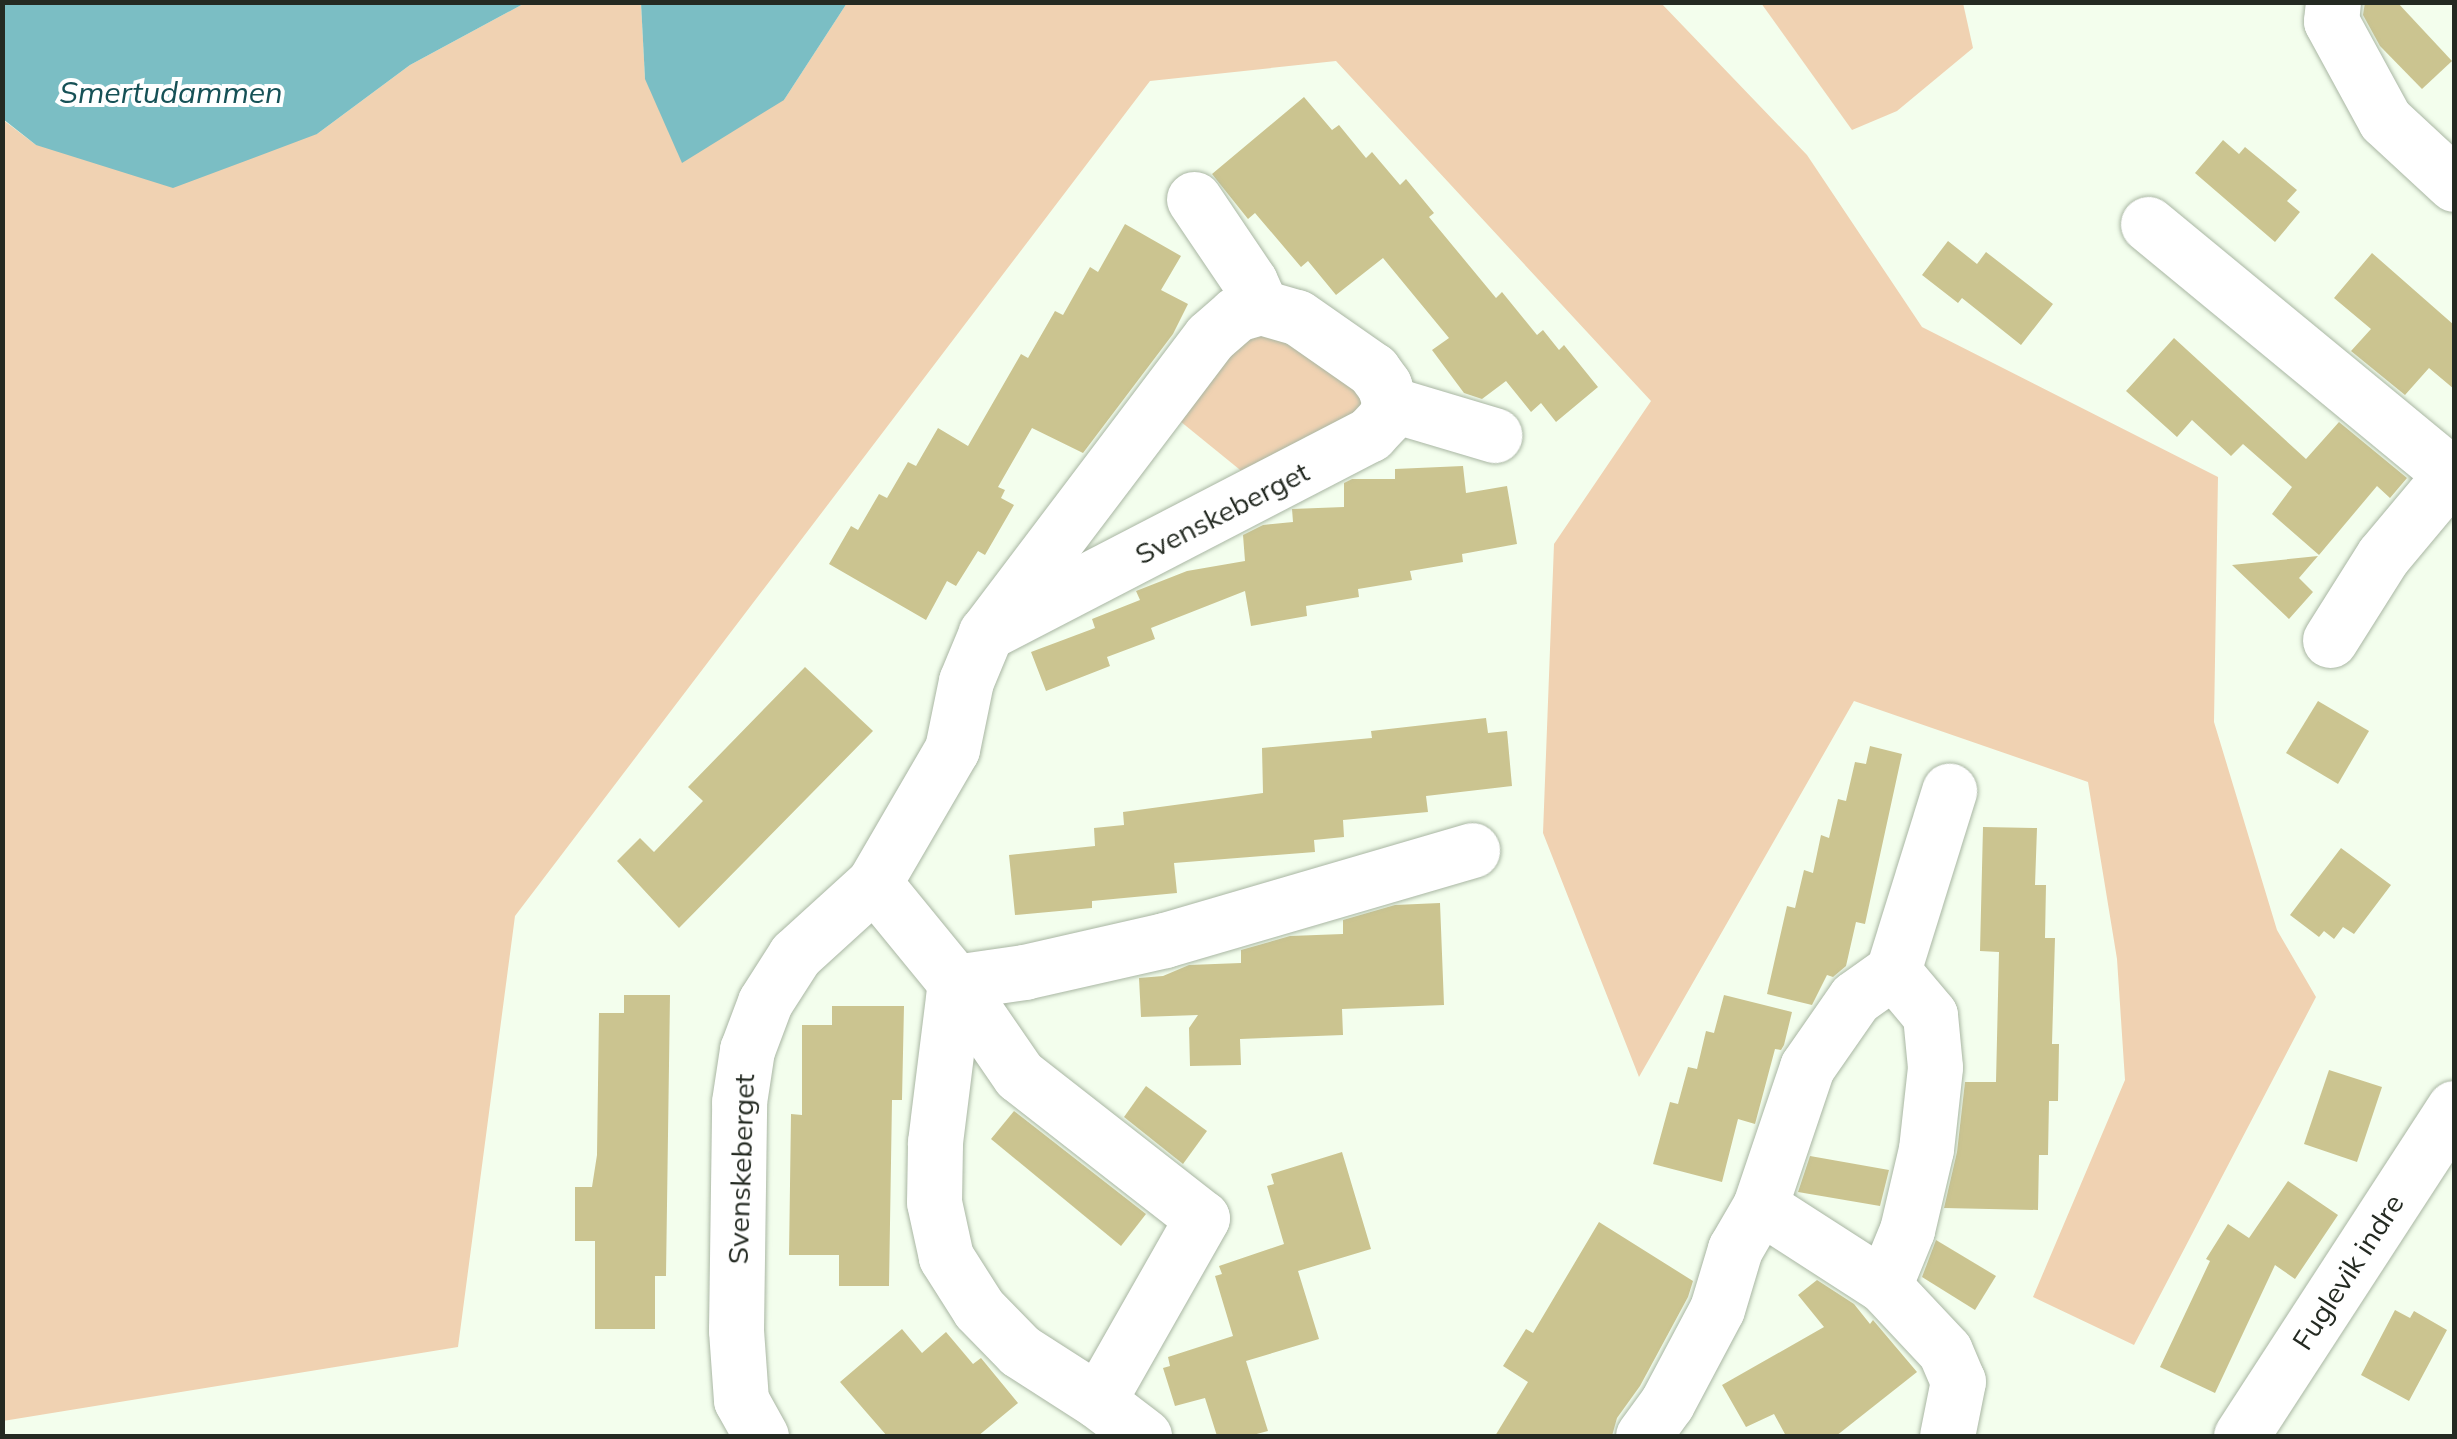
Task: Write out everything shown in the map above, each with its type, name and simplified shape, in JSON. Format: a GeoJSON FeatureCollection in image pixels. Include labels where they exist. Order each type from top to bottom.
{"type":"FeatureCollection","features":[{"type":"Feature","properties":{"kind":"street"},"geometry":{"type":"LineString","coordinates":[[2332,2],[2331,21],[2385,120],[2454,184]]}},
{"type":"Feature","properties":{"kind":"street"},"geometry":{"type":"LineString","coordinates":[[1194,199],[1250,282],[1260,308],[1297,318],[1372,370],[1390,404],[1494,435]]}},
{"type":"Feature","properties":{"kind":"street"},"geometry":{"type":"LineString","coordinates":[[2148,224],[2453,472],[2383,556],[2330,640]]}},
{"type":"Feature","properties":{"kind":"street","name":"Svenskeberget"},"geometry":{"type":"LineString","coordinates":[[761,1436],[741,1400],[736,1330],[738,1102],[747,1050],[764,1002],[794,955],[874,883],[952,749],[966,681],[986,633],[1210,337],[1236,314],[1260,308]]}},
{"type":"Feature","properties":{"kind":"street","name":"Svenskeberget"},"geometry":{"type":"LineString","coordinates":[[986,633],[1339,452],[1370,434],[1384,420],[1390,404]]}},
{"type":"Feature","properties":{"kind":"street"},"geometry":{"type":"LineString","coordinates":[[1643,1436],[1667,1403],[1718,1309],[1735,1248],[1760,1206],[1807,1067],[1856,998],[1894,971],[1950,790]]}},
{"type":"Feature","properties":{"kind":"street"},"geometry":{"type":"LineString","coordinates":[[955,982],[1024,972],[1165,940],[1472,850]]}},
{"type":"Feature","properties":{"kind":"street"},"geometry":{"type":"LineString","coordinates":[[874,883],[955,982],[1019,1075],[1202,1218],[1098,1400]]}},
{"type":"Feature","properties":{"kind":"street"},"geometry":{"type":"LineString","coordinates":[[1884,1286],[1907,1230],[1926,1150],[1935,1067],[1930,1015],[1894,971]]}},
{"type":"Feature","properties":{"kind":"street"},"geometry":{"type":"LineString","coordinates":[[955,982],[935,1142],[934,1202],[946,1257],[979,1309],[1020,1351],[1098,1400],[1144,1436]]}},
{"type":"Feature","properties":{"kind":"street","name":"Fuglevik indre"},"geometry":{"type":"LineString","coordinates":[[2242,1436],[2454,1108]]}},
{"type":"Feature","properties":{"kind":"street"},"geometry":{"type":"LineString","coordinates":[[1760,1206],[1884,1286],[1946,1351],[1958,1380],[1947,1436]]}},
{"type":"Feature","properties":{"kind":"shaded area"},"geometry":{"type":"Polygon","coordinates":[[[525,3],[641,3],[645,79],[784,100],[847,3],[1661,3],[1807,155],[1922,327],[2218,477],[2214,722],[2277,930],[2316,997],[2134,1345],[2033,1297],[2125,1080],[2117,959],[2088,782],[1854,701],[1639,1077],[1543,833],[1554,544],[1651,401],[1336,61],[1150,81],[515,916],[458,1347],[3,1421],[2,119],[36,145],[317,134],[410,65],[525,3]]]}},
{"type":"Feature","properties":{"kind":"shaded area"},"geometry":{"type":"Polygon","coordinates":[[[1761,3],[1963,3],[1973,48],[1897,111],[1852,130],[1761,3]]]}},
{"type":"Feature","properties":{"kind":"shaded area"},"geometry":{"type":"Polygon","coordinates":[[[1236,314],[1384,385],[1266,491],[1159,404],[1236,314]]]}},
{"type":"Feature","properties":{"kind":"water"},"geometry":{"type":"Polygon","coordinates":[[[641,2],[847,3],[784,100],[682,163],[645,79],[641,2]]]}},
{"type":"Feature","properties":{"kind":"water","name":"Smertudammen"},"geometry":{"type":"Polygon","coordinates":[[[2,3],[525,3],[410,65],[317,134],[173,188],[36,145],[3,119],[2,3]]]}},
{"type":"Feature","properties":{"kind":"building"},"geometry":{"type":"Polygon","coordinates":[[[2365,2],[2397,2],[2452,61],[2422,89],[2380,46],[2363,15],[2365,2]]]}},
{"type":"Feature","properties":{"kind":"building"},"geometry":{"type":"Polygon","coordinates":[[[1304,97],[1332,130],[1339,125],[1366,158],[1372,152],[1400,185],[1406,179],[1434,213],[1429,217],[1496,298],[1502,292],[1537,335],[1543,330],[1559,350],[1564,345],[1598,387],[1556,422],[1541,403],[1531,412],[1506,381],[1482,399],[1464,393],[1432,350],[1449,338],[1383,258],[1336,295],[1308,261],[1301,267],[1255,213],[1248,219],[1212,174],[1304,97]]]}},
{"type":"Feature","properties":{"kind":"building"},"geometry":{"type":"Polygon","coordinates":[[[2223,140],[2239,154],[2245,147],[2297,190],[2287,201],[2300,212],[2275,242],[2195,173],[2223,140]]]}},
{"type":"Feature","properties":{"kind":"building"},"geometry":{"type":"Polygon","coordinates":[[[1125,224],[1181,256],[1161,290],[1188,304],[1173,334],[1083,453],[1032,428],[998,487],[1005,490],[1001,498],[1014,505],[985,555],[978,551],[956,586],[947,581],[926,620],[829,564],[851,526],[858,530],[879,494],[887,498],[908,462],[916,466],[938,428],[968,446],[1021,354],[1028,358],[1055,311],[1063,315],[1090,267],[1098,272],[1125,224]]]}},
{"type":"Feature","properties":{"kind":"building"},"geometry":{"type":"Polygon","coordinates":[[[1948,241],[1977,264],[1986,252],[2053,304],[2021,345],[1962,298],[1958,303],[1922,275],[1948,241]]]}},
{"type":"Feature","properties":{"kind":"building"},"geometry":{"type":"Polygon","coordinates":[[[2372,253],[2454,325],[2454,389],[2429,368],[2405,395],[2351,351],[2371,329],[2334,298],[2372,253]]]}},
{"type":"Feature","properties":{"kind":"building"},"geometry":{"type":"Polygon","coordinates":[[[2174,338],[2306,459],[2339,422],[2407,478],[2390,498],[2377,486],[2319,555],[2272,514],[2292,487],[2243,444],[2231,456],[2192,420],[2177,437],[2126,391],[2174,338]]]}},
{"type":"Feature","properties":{"kind":"building"},"geometry":{"type":"Polygon","coordinates":[[[1463,466],[1466,493],[1507,486],[1517,544],[1462,554],[1463,562],[1410,571],[1412,580],[1358,589],[1359,597],[1306,606],[1307,616],[1251,626],[1245,591],[1151,628],[1155,639],[1107,657],[1110,666],[1046,691],[1031,652],[1095,628],[1092,619],[1140,600],[1136,591],[1187,571],[1245,561],[1243,535],[1263,525],[1293,522],[1292,509],[1344,507],[1344,483],[1352,479],[1395,479],[1395,469],[1463,466]]]}},
{"type":"Feature","properties":{"kind":"building"},"geometry":{"type":"Polygon","coordinates":[[[2318,556],[2299,578],[2313,592],[2289,619],[2232,565],[2318,556]]]}},
{"type":"Feature","properties":{"kind":"building"},"geometry":{"type":"Polygon","coordinates":[[[805,667],[873,731],[679,928],[617,861],[640,838],[654,852],[703,801],[688,787],[805,667]]]}},
{"type":"Feature","properties":{"kind":"building"},"geometry":{"type":"Polygon","coordinates":[[[2318,701],[2369,731],[2338,784],[2286,753],[2318,701]]]}},
{"type":"Feature","properties":{"kind":"building"},"geometry":{"type":"Polygon","coordinates":[[[1486,718],[1488,733],[1507,731],[1512,786],[1426,796],[1428,812],[1343,820],[1344,837],[1314,840],[1315,852],[1174,863],[1177,893],[1092,901],[1092,908],[1015,915],[1009,855],[1095,846],[1094,828],[1124,825],[1123,812],[1263,793],[1262,748],[1372,738],[1371,731],[1486,718]]]}},
{"type":"Feature","properties":{"kind":"building"},"geometry":{"type":"Polygon","coordinates":[[[1870,746],[1902,754],[1865,924],[1856,922],[1846,966],[1833,977],[1827,975],[1812,1005],[1767,994],[1787,906],[1795,908],[1804,870],[1813,873],[1821,835],[1829,838],[1838,799],[1846,801],[1855,762],[1866,764],[1870,746]]]}},
{"type":"Feature","properties":{"kind":"building"},"geometry":{"type":"Polygon","coordinates":[[[1983,827],[2037,828],[2035,885],[2046,885],[2045,938],[2055,938],[2052,1044],[2059,1044],[2058,1101],[2049,1101],[2048,1155],[2039,1155],[2038,1210],[1944,1208],[1957,1152],[1965,1082],[1996,1082],[1999,952],[1980,951],[1983,827]]]}},
{"type":"Feature","properties":{"kind":"building"},"geometry":{"type":"Polygon","coordinates":[[[2341,848],[2391,885],[2354,934],[2343,927],[2334,939],[2324,931],[2319,937],[2290,915],[2341,848]]]}},
{"type":"Feature","properties":{"kind":"building"},"geometry":{"type":"Polygon","coordinates":[[[1440,903],[1444,1005],[1342,1009],[1343,1035],[1240,1039],[1241,1065],[1190,1066],[1189,1028],[1198,1015],[1141,1017],[1139,978],[1163,976],[1189,965],[1241,963],[1241,950],[1290,936],[1343,934],[1343,920],[1395,905],[1440,903]]]}},
{"type":"Feature","properties":{"kind":"building"},"geometry":{"type":"Polygon","coordinates":[[[624,995],[670,995],[666,1276],[655,1276],[655,1329],[595,1329],[595,1241],[575,1241],[575,1187],[592,1187],[597,1155],[599,1013],[624,1013],[624,995]]]}},
{"type":"Feature","properties":{"kind":"building"},"geometry":{"type":"Polygon","coordinates":[[[1724,995],[1792,1012],[1784,1045],[1781,1050],[1775,1049],[1755,1124],[1738,1119],[1722,1182],[1653,1164],[1670,1102],[1678,1104],[1688,1067],[1697,1069],[1706,1031],[1714,1033],[1724,995]]]}},
{"type":"Feature","properties":{"kind":"building"},"geometry":{"type":"Polygon","coordinates":[[[832,1006],[904,1006],[902,1100],[892,1100],[889,1286],[839,1286],[839,1255],[789,1255],[791,1114],[802,1115],[802,1025],[832,1025],[832,1006]]]}},
{"type":"Feature","properties":{"kind":"building"},"geometry":{"type":"Polygon","coordinates":[[[2329,1070],[2382,1087],[2357,1162],[2304,1144],[2329,1070]]]}},
{"type":"Feature","properties":{"kind":"building"},"geometry":{"type":"Polygon","coordinates":[[[1146,1086],[1207,1131],[1183,1164],[1124,1117],[1146,1086]]]}},
{"type":"Feature","properties":{"kind":"building"},"geometry":{"type":"Polygon","coordinates":[[[1014,1111],[1146,1214],[1121,1246],[991,1139],[1014,1111]]]}},
{"type":"Feature","properties":{"kind":"building"},"geometry":{"type":"Polygon","coordinates":[[[1342,1152],[1371,1249],[1298,1271],[1319,1339],[1246,1361],[1268,1431],[1249,1436],[1217,1436],[1205,1398],[1175,1406],[1163,1368],[1170,1366],[1168,1357],[1233,1336],[1215,1276],[1222,1274],[1219,1266],[1284,1244],[1267,1186],[1274,1184],[1271,1174],[1342,1152]]]}},
{"type":"Feature","properties":{"kind":"building"},"geometry":{"type":"Polygon","coordinates":[[[1810,1156],[1889,1170],[1880,1206],[1798,1192],[1810,1156]]]}},
{"type":"Feature","properties":{"kind":"building"},"geometry":{"type":"Polygon","coordinates":[[[2288,1181],[2338,1215],[2295,1279],[2275,1265],[2215,1393],[2160,1367],[2210,1261],[2206,1259],[2228,1224],[2249,1238],[2288,1181]]]}},
{"type":"Feature","properties":{"kind":"building"},"geometry":{"type":"Polygon","coordinates":[[[1599,1222],[1693,1281],[1688,1297],[1640,1386],[1617,1418],[1612,1436],[1495,1436],[1528,1382],[1503,1366],[1526,1329],[1533,1333],[1599,1222]]]}},
{"type":"Feature","properties":{"kind":"building"},"geometry":{"type":"Polygon","coordinates":[[[1936,1240],[1996,1276],[1975,1310],[1922,1277],[1936,1240]]]}},
{"type":"Feature","properties":{"kind":"building"},"geometry":{"type":"Polygon","coordinates":[[[1817,1280],[1854,1304],[1870,1324],[1873,1320],[1917,1372],[1836,1436],[1786,1436],[1774,1414],[1746,1427],[1722,1385],[1824,1327],[1798,1295],[1817,1280]]]}},
{"type":"Feature","properties":{"kind":"building"},"geometry":{"type":"Polygon","coordinates":[[[2395,1310],[2410,1318],[2414,1311],[2447,1330],[2409,1401],[2361,1375],[2395,1310]]]}},
{"type":"Feature","properties":{"kind":"building"},"geometry":{"type":"Polygon","coordinates":[[[902,1329],[922,1353],[946,1332],[973,1364],[981,1358],[1018,1403],[978,1436],[887,1436],[840,1382],[902,1329]]]}}]}
